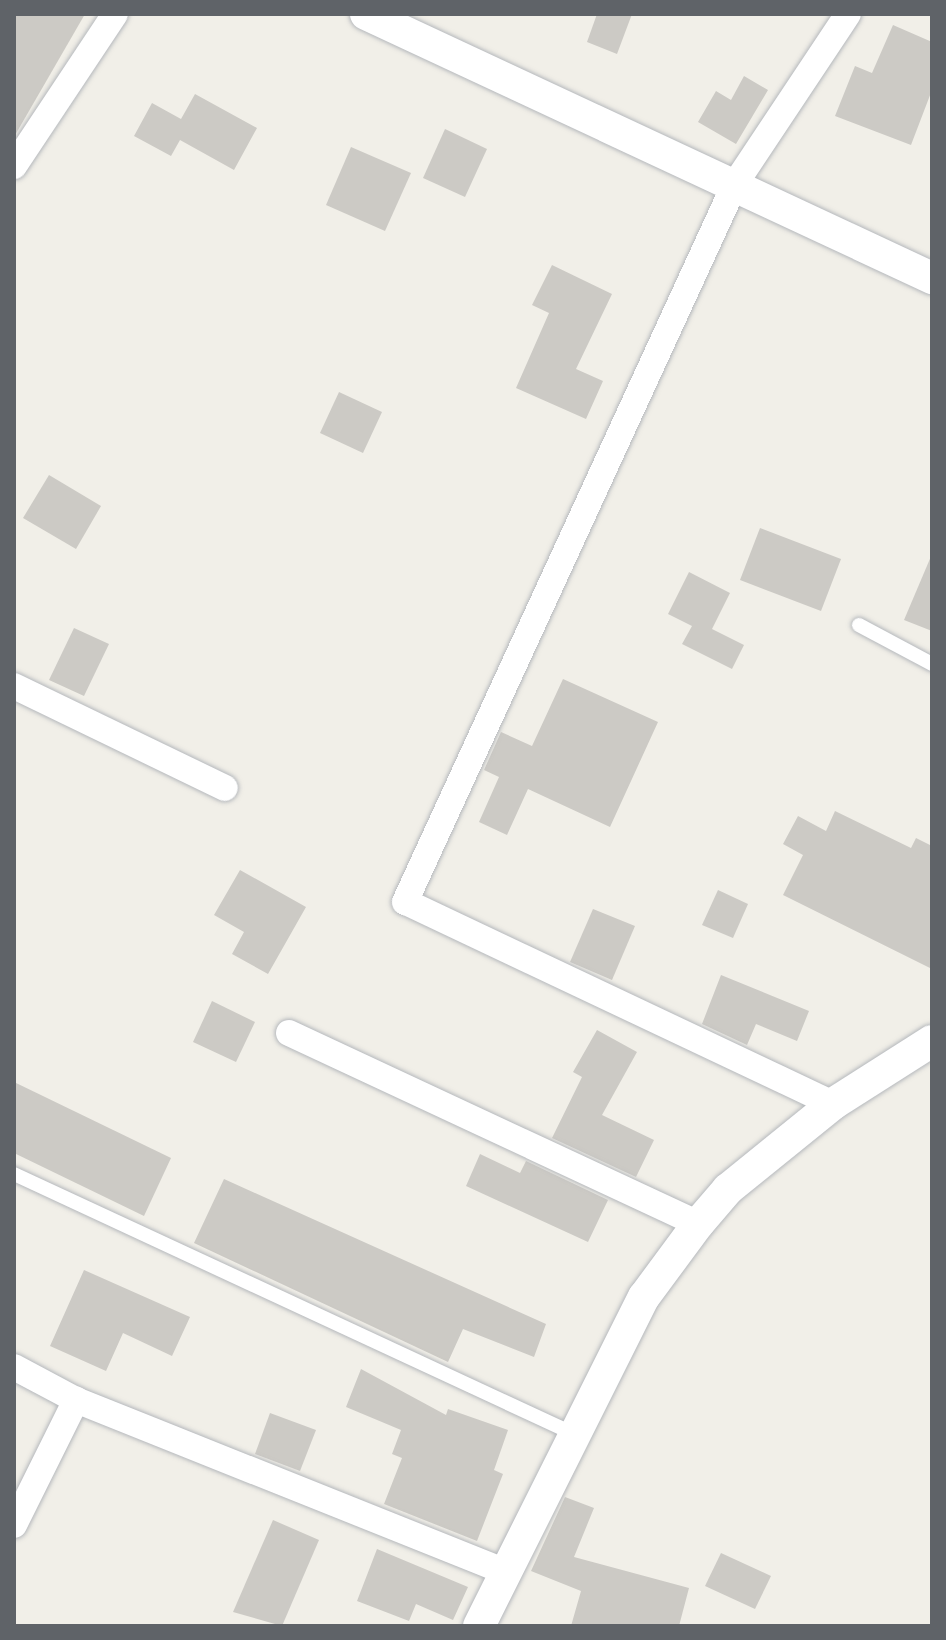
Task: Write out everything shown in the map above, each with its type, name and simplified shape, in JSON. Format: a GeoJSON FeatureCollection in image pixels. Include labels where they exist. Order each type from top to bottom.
{"type":"FeatureCollection","features":[{"type":"Feature","properties":{"kind":"street"},"geometry":{"type":"LineString","coordinates":[[14,166],[24,138],[115,14]]}},
{"type":"Feature","properties":{"kind":"street"},"geometry":{"type":"LineString","coordinates":[[366,14],[932,278]]}},
{"type":"Feature","properties":{"kind":"street"},"geometry":{"type":"LineString","coordinates":[[833,1104],[405,902],[735,184],[848,14]]}},
{"type":"Feature","properties":{"kind":"street"},"geometry":{"type":"LineString","coordinates":[[14,686],[225,788]]}},
{"type":"Feature","properties":{"kind":"street"},"geometry":{"type":"LineString","coordinates":[[289,1033],[698,1224]]}},
{"type":"Feature","properties":{"kind":"street"},"geometry":{"type":"LineString","coordinates":[[479,1626],[572,1433],[644,1297],[698,1224],[728,1189],[833,1104],[932,1041]]}},
{"type":"Feature","properties":{"kind":"street"},"geometry":{"type":"LineString","coordinates":[[14,1367],[76,1400],[504,1571]]}},
{"type":"Feature","properties":{"kind":"street"},"geometry":{"type":"LineString","coordinates":[[14,1525],[76,1400]]}},
{"type":"Feature","properties":{"kind":"lane"},"geometry":{"type":"LineString","coordinates":[[859,625],[932,664]]}},
{"type":"Feature","properties":{"kind":"lane"},"geometry":{"type":"LineString","coordinates":[[14,1174],[572,1433]]}},
{"type":"Feature","properties":{"kind":"building"},"geometry":{"type":"Polygon","coordinates":[[[14,14],[85,14],[14,137],[14,14]]]}},
{"type":"Feature","properties":{"kind":"building"},"geometry":{"type":"Polygon","coordinates":[[[597,14],[632,14],[617,54],[587,42],[597,14]]]}},
{"type":"Feature","properties":{"kind":"building"},"geometry":{"type":"Polygon","coordinates":[[[893,25],[932,42],[932,90],[911,145],[835,116],[855,66],[872,73],[893,25]]]}},
{"type":"Feature","properties":{"kind":"building"},"geometry":{"type":"Polygon","coordinates":[[[744,76],[768,90],[736,144],[698,122],[716,91],[731,100],[744,76]]]}},
{"type":"Feature","properties":{"kind":"building"},"geometry":{"type":"Polygon","coordinates":[[[195,94],[257,128],[234,170],[180,140],[171,156],[134,136],[152,103],[181,119],[195,94]]]}},
{"type":"Feature","properties":{"kind":"building"},"geometry":{"type":"Polygon","coordinates":[[[445,129],[487,149],[465,197],[423,178],[445,129]]]}},
{"type":"Feature","properties":{"kind":"building"},"geometry":{"type":"Polygon","coordinates":[[[351,147],[411,173],[385,231],[326,205],[351,147]]]}},
{"type":"Feature","properties":{"kind":"building"},"geometry":{"type":"Polygon","coordinates":[[[552,265],[612,294],[576,369],[603,381],[586,419],[516,388],[549,313],[532,305],[552,265]]]}},
{"type":"Feature","properties":{"kind":"building"},"geometry":{"type":"Polygon","coordinates":[[[339,392],[382,412],[363,453],[320,433],[339,392]]]}},
{"type":"Feature","properties":{"kind":"building"},"geometry":{"type":"Polygon","coordinates":[[[49,475],[101,506],[76,549],[23,518],[49,475]]]}},
{"type":"Feature","properties":{"kind":"building"},"geometry":{"type":"Polygon","coordinates":[[[760,528],[841,559],[821,611],[740,580],[760,528]]]}},
{"type":"Feature","properties":{"kind":"building"},"geometry":{"type":"Polygon","coordinates":[[[932,554],[932,631],[904,620],[932,554]]]}},
{"type":"Feature","properties":{"kind":"building"},"geometry":{"type":"Polygon","coordinates":[[[689,572],[730,593],[712,629],[744,645],[732,669],[682,644],[692,626],[668,614],[689,572]]]}},
{"type":"Feature","properties":{"kind":"building"},"geometry":{"type":"Polygon","coordinates":[[[74,628],[109,644],[84,696],[49,680],[74,628]]]}},
{"type":"Feature","properties":{"kind":"building"},"geometry":{"type":"Polygon","coordinates":[[[563,679],[658,722],[610,827],[528,789],[507,835],[479,822],[499,777],[484,770],[501,732],[532,746],[563,679]]]}},
{"type":"Feature","properties":{"kind":"building"},"geometry":{"type":"Polygon","coordinates":[[[835,811],[911,848],[916,838],[932,846],[932,969],[783,895],[803,855],[783,844],[798,816],[826,831],[835,811]]]}},
{"type":"Feature","properties":{"kind":"building"},"geometry":{"type":"Polygon","coordinates":[[[240,870],[306,907],[268,974],[232,954],[244,932],[214,915],[240,870]]]}},
{"type":"Feature","properties":{"kind":"building"},"geometry":{"type":"Polygon","coordinates":[[[718,890],[748,904],[733,938],[702,925],[718,890]]]}},
{"type":"Feature","properties":{"kind":"building"},"geometry":{"type":"Polygon","coordinates":[[[593,909],[635,926],[612,980],[570,962],[593,909]]]}},
{"type":"Feature","properties":{"kind":"building"},"geometry":{"type":"Polygon","coordinates":[[[721,975],[809,1011],[797,1041],[756,1024],[747,1045],[702,1024],[721,975]]]}},
{"type":"Feature","properties":{"kind":"building"},"geometry":{"type":"Polygon","coordinates":[[[212,1001],[255,1022],[236,1062],[193,1042],[212,1001]]]}},
{"type":"Feature","properties":{"kind":"building"},"geometry":{"type":"Polygon","coordinates":[[[597,1030],[637,1052],[602,1115],[654,1140],[636,1177],[552,1138],[582,1077],[573,1072],[597,1030]]]}},
{"type":"Feature","properties":{"kind":"building"},"geometry":{"type":"Polygon","coordinates":[[[14,1082],[171,1158],[144,1216],[14,1153],[14,1082]]]}},
{"type":"Feature","properties":{"kind":"building"},"geometry":{"type":"Polygon","coordinates":[[[480,1154],[520,1173],[526,1161],[608,1200],[588,1242],[466,1186],[480,1154]]]}},
{"type":"Feature","properties":{"kind":"building"},"geometry":{"type":"Polygon","coordinates":[[[224,1179],[546,1324],[534,1357],[463,1329],[448,1362],[194,1243],[224,1179]]]}},
{"type":"Feature","properties":{"kind":"building"},"geometry":{"type":"Polygon","coordinates":[[[84,1270],[190,1317],[172,1356],[123,1333],[106,1371],[50,1346],[84,1270]]]}},
{"type":"Feature","properties":{"kind":"building"},"geometry":{"type":"Polygon","coordinates":[[[361,1369],[446,1415],[448,1409],[508,1430],[494,1470],[503,1474],[477,1541],[384,1504],[402,1458],[392,1454],[401,1430],[346,1407],[361,1369]]]}},
{"type":"Feature","properties":{"kind":"building"},"geometry":{"type":"Polygon","coordinates":[[[270,1413],[316,1430],[300,1471],[255,1454],[270,1413]]]}},
{"type":"Feature","properties":{"kind":"building"},"geometry":{"type":"Polygon","coordinates":[[[565,1497],[594,1508],[574,1557],[689,1588],[679,1626],[571,1626],[581,1591],[531,1571],[565,1497]]]}},
{"type":"Feature","properties":{"kind":"building"},"geometry":{"type":"Polygon","coordinates":[[[273,1520],[319,1540],[282,1626],[233,1612],[273,1520]]]}},
{"type":"Feature","properties":{"kind":"building"},"geometry":{"type":"Polygon","coordinates":[[[377,1549],[468,1587],[453,1620],[416,1604],[409,1621],[357,1601],[377,1549]]]}},
{"type":"Feature","properties":{"kind":"building"},"geometry":{"type":"Polygon","coordinates":[[[721,1553],[771,1576],[755,1609],[705,1586],[721,1553]]]}}]}
